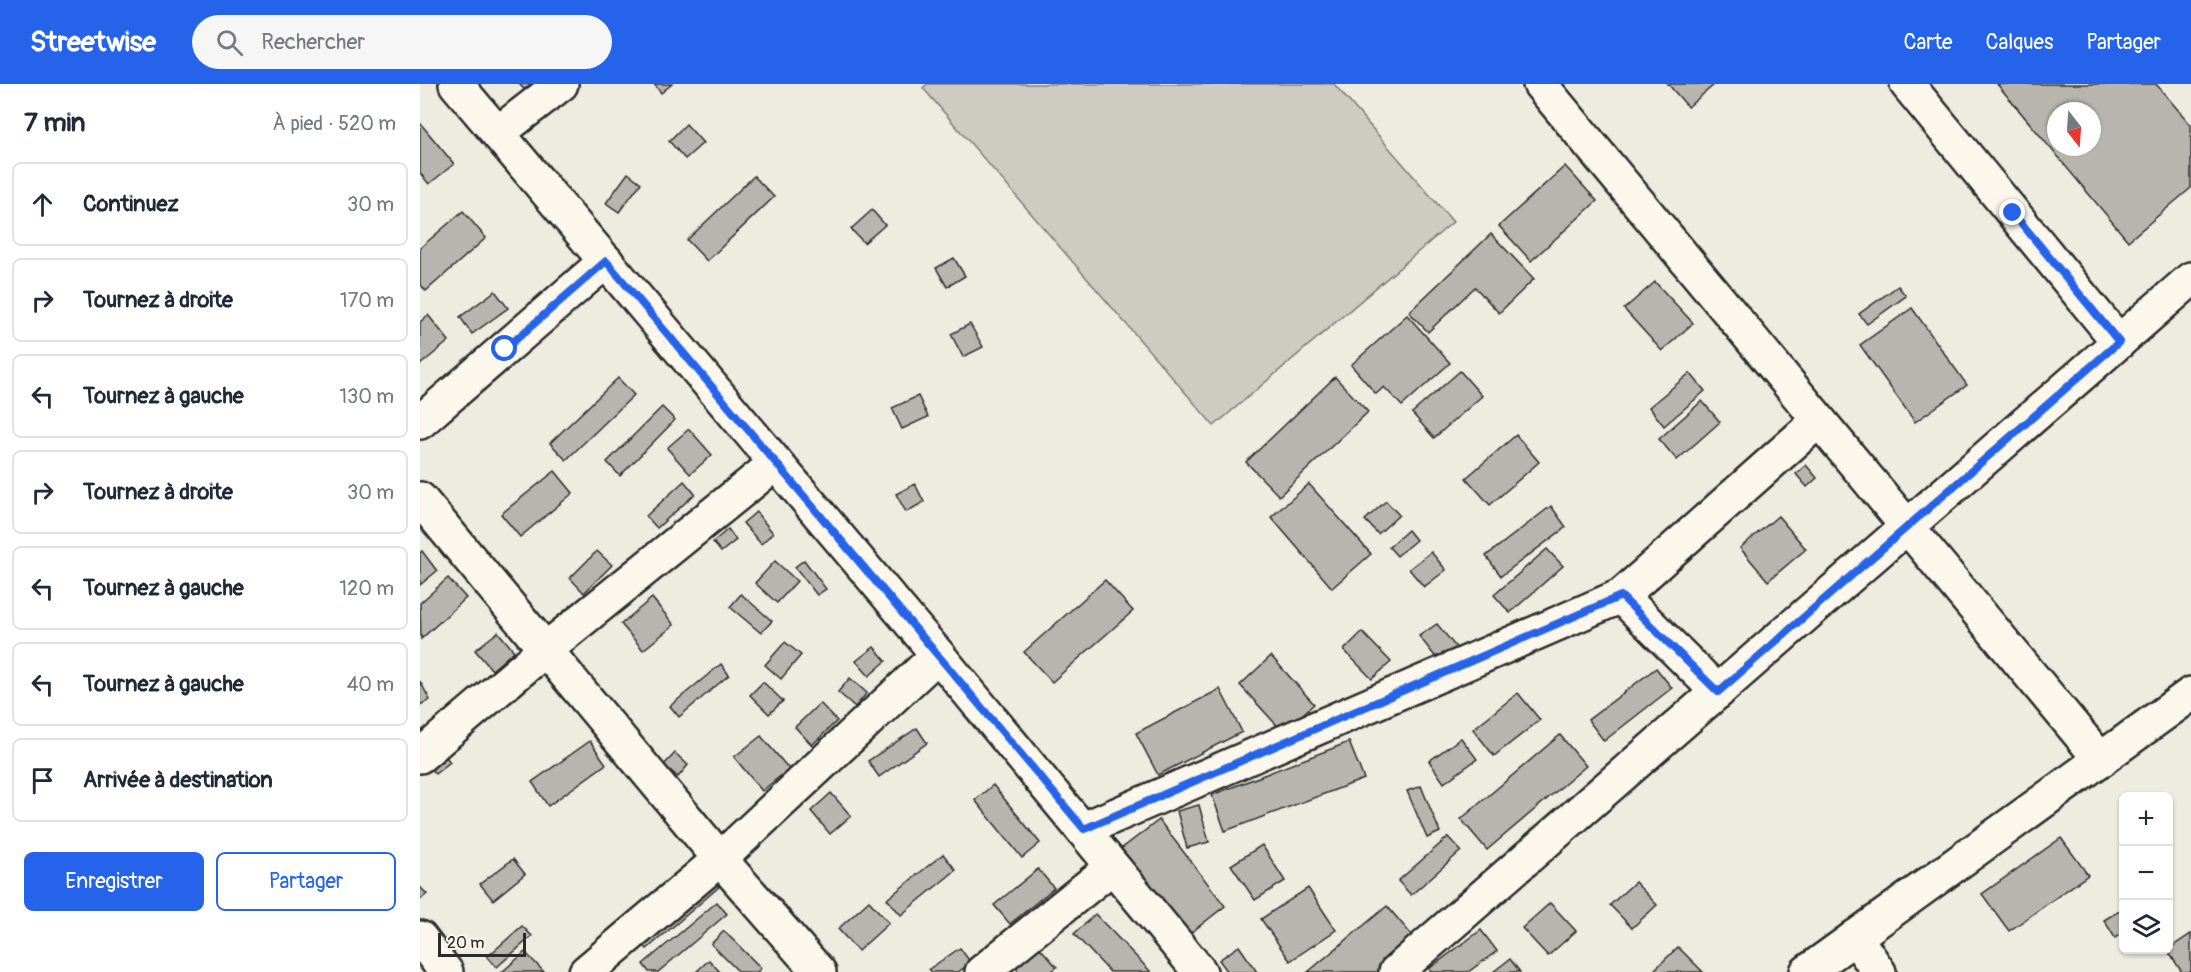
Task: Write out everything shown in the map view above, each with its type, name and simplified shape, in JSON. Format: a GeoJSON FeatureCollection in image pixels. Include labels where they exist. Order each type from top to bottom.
{"type":"FeatureCollection","features":[{"type":"Feature","properties":{"kind":"street"},"geometry":{"type":"LineString","coordinates":[[456,84],[1084,829],[1112,867],[1200,972]]}},
{"type":"Feature","properties":{"kind":"street"},"geometry":{"type":"LineString","coordinates":[[498,133],[561,84]]}},
{"type":"Feature","properties":{"kind":"street"},"geometry":{"type":"LineString","coordinates":[[1540,84],[2101,759]]}},
{"type":"Feature","properties":{"kind":"street"},"geometry":{"type":"LineString","coordinates":[[1906,84],[2119,342]]}},
{"type":"Feature","properties":{"kind":"street"},"geometry":{"type":"LineString","coordinates":[[420,422],[606,261]]}},
{"type":"Feature","properties":{"kind":"street"},"geometry":{"type":"LineString","coordinates":[[1396,972],[2191,279]]}},
{"type":"Feature","properties":{"kind":"street"},"geometry":{"type":"LineString","coordinates":[[1084,829],[1621,596],[1818,421]]}},
{"type":"Feature","properties":{"kind":"street"},"geometry":{"type":"LineString","coordinates":[[420,756],[546,649],[776,463]]}},
{"type":"Feature","properties":{"kind":"street"},"geometry":{"type":"LineString","coordinates":[[420,499],[720,859],[819,972]]}},
{"type":"Feature","properties":{"kind":"street"},"geometry":{"type":"LineString","coordinates":[[1621,596],[1718,692]]}},
{"type":"Feature","properties":{"kind":"street"},"geometry":{"type":"LineString","coordinates":[[586,972],[720,859],[938,655]]}},
{"type":"Feature","properties":{"kind":"street"},"geometry":{"type":"LineString","coordinates":[[1807,972],[2191,694]]}},
{"type":"Feature","properties":{"kind":"street"},"geometry":{"type":"LineString","coordinates":[[982,972],[1112,867]]}},
{"type":"Feature","properties":{"kind":"street"},"geometry":{"type":"LineString","coordinates":[[1855,937],[1879,972]]}},
{"type":"Feature","properties":{"kind":"street"},"geometry":{"type":"LineString","coordinates":[[420,938],[446,972]]}},
{"type":"Feature","properties":{"kind":"shaded area"},"geometry":{"type":"Polygon","coordinates":[[[927,84],[1334,84],[1453,222],[1214,426],[923,88],[927,84]]]}},
{"type":"Feature","properties":{"kind":"building"},"geometry":{"type":"Polygon","coordinates":[[[519,84],[543,84],[530,95],[519,84]]]}},
{"type":"Feature","properties":{"kind":"building"},"geometry":{"type":"Polygon","coordinates":[[[654,84],[672,84],[661,93],[654,84]]]}},
{"type":"Feature","properties":{"kind":"building"},"geometry":{"type":"Polygon","coordinates":[[[1668,84],[1715,84],[1688,107],[1668,84]]]}},
{"type":"Feature","properties":{"kind":"building"},"geometry":{"type":"Polygon","coordinates":[[[1997,84],[2156,84],[2191,125],[2191,188],[2128,241],[2057,156],[2101,156],[2101,102],[2047,102],[2047,144],[1997,84]]]}},
{"type":"Feature","properties":{"kind":"building"},"geometry":{"type":"Polygon","coordinates":[[[420,123],[454,164],[429,184],[420,173],[420,123]]]}},
{"type":"Feature","properties":{"kind":"building"},"geometry":{"type":"Polygon","coordinates":[[[686,124],[703,143],[685,159],[669,141],[686,124]]]}},
{"type":"Feature","properties":{"kind":"building"},"geometry":{"type":"Polygon","coordinates":[[[1565,166],[1597,201],[1531,261],[1499,226],[1565,166]]]}},
{"type":"Feature","properties":{"kind":"building"},"geometry":{"type":"Polygon","coordinates":[[[628,173],[641,183],[619,212],[606,203],[628,173]]]}},
{"type":"Feature","properties":{"kind":"building"},"geometry":{"type":"Polygon","coordinates":[[[754,176],[774,197],[707,261],[687,240],[754,176]]]}},
{"type":"Feature","properties":{"kind":"building"},"geometry":{"type":"Polygon","coordinates":[[[872,210],[885,225],[864,243],[851,229],[872,210]]]}},
{"type":"Feature","properties":{"kind":"building"},"geometry":{"type":"Polygon","coordinates":[[[463,211],[486,238],[426,291],[420,284],[420,248],[463,211]]]}},
{"type":"Feature","properties":{"kind":"building"},"geometry":{"type":"Polygon","coordinates":[[[1491,234],[1534,279],[1499,313],[1475,287],[1428,332],[1409,312],[1491,234]]]}},
{"type":"Feature","properties":{"kind":"building"},"geometry":{"type":"Polygon","coordinates":[[[954,258],[965,276],[947,287],[936,268],[954,258]]]}},
{"type":"Feature","properties":{"kind":"building"},"geometry":{"type":"Polygon","coordinates":[[[1655,282],[1693,323],[1662,351],[1624,309],[1655,282]]]}},
{"type":"Feature","properties":{"kind":"building"},"geometry":{"type":"Polygon","coordinates":[[[1898,286],[1906,296],[1867,324],[1859,314],[1898,286]]]}},
{"type":"Feature","properties":{"kind":"building"},"geometry":{"type":"Polygon","coordinates":[[[495,291],[508,308],[472,334],[460,317],[495,291]]]}},
{"type":"Feature","properties":{"kind":"building"},"geometry":{"type":"Polygon","coordinates":[[[1912,308],[1967,385],[1915,422],[1860,345],[1912,308]]]}},
{"type":"Feature","properties":{"kind":"building"},"geometry":{"type":"Polygon","coordinates":[[[428,315],[449,341],[420,365],[420,322],[428,315]]]}},
{"type":"Feature","properties":{"kind":"building"},"geometry":{"type":"Polygon","coordinates":[[[1407,315],[1450,363],[1402,406],[1384,387],[1376,394],[1351,365],[1407,315]]]}},
{"type":"Feature","properties":{"kind":"building"},"geometry":{"type":"Polygon","coordinates":[[[970,324],[983,347],[963,357],[951,334],[970,324]]]}},
{"type":"Feature","properties":{"kind":"building"},"geometry":{"type":"Polygon","coordinates":[[[1460,371],[1482,396],[1434,438],[1412,413],[1460,371]]]}},
{"type":"Feature","properties":{"kind":"building"},"geometry":{"type":"Polygon","coordinates":[[[1690,373],[1705,391],[1664,426],[1649,407],[1690,373]]]}},
{"type":"Feature","properties":{"kind":"building"},"geometry":{"type":"Polygon","coordinates":[[[1335,377],[1368,412],[1279,496],[1246,462],[1335,377]]]}},
{"type":"Feature","properties":{"kind":"building"},"geometry":{"type":"Polygon","coordinates":[[[618,378],[634,395],[566,460],[550,443],[618,378]]]}},
{"type":"Feature","properties":{"kind":"building"},"geometry":{"type":"Polygon","coordinates":[[[918,396],[928,417],[902,429],[892,408],[918,396]]]}},
{"type":"Feature","properties":{"kind":"building"},"geometry":{"type":"Polygon","coordinates":[[[1702,401],[1720,422],[1677,460],[1659,439],[1702,401]]]}},
{"type":"Feature","properties":{"kind":"building"},"geometry":{"type":"Polygon","coordinates":[[[662,407],[675,420],[620,476],[607,462],[662,407]]]}},
{"type":"Feature","properties":{"kind":"building"},"geometry":{"type":"Polygon","coordinates":[[[689,429],[712,455],[690,474],[667,448],[689,429]]]}},
{"type":"Feature","properties":{"kind":"building"},"geometry":{"type":"Polygon","coordinates":[[[1516,435],[1539,462],[1490,505],[1466,478],[1516,435]]]}},
{"type":"Feature","properties":{"kind":"building"},"geometry":{"type":"Polygon","coordinates":[[[1806,465],[1817,478],[1807,487],[1796,474],[1806,465]]]}},
{"type":"Feature","properties":{"kind":"building"},"geometry":{"type":"Polygon","coordinates":[[[555,471],[573,493],[520,537],[501,514],[555,471]]]}},
{"type":"Feature","properties":{"kind":"building"},"geometry":{"type":"Polygon","coordinates":[[[684,481],[695,494],[657,528],[646,516],[684,481]]]}},
{"type":"Feature","properties":{"kind":"building"},"geometry":{"type":"Polygon","coordinates":[[[915,484],[924,502],[906,512],[896,494],[915,484]]]}},
{"type":"Feature","properties":{"kind":"building"},"geometry":{"type":"Polygon","coordinates":[[[1309,484],[1371,554],[1332,588],[1271,517],[1309,484]]]}},
{"type":"Feature","properties":{"kind":"building"},"geometry":{"type":"Polygon","coordinates":[[[1386,501],[1399,515],[1378,534],[1365,520],[1386,501]]]}},
{"type":"Feature","properties":{"kind":"building"},"geometry":{"type":"Polygon","coordinates":[[[1551,506],[1566,527],[1501,576],[1486,556],[1551,506]]]}},
{"type":"Feature","properties":{"kind":"building"},"geometry":{"type":"Polygon","coordinates":[[[756,512],[773,533],[761,544],[743,523],[756,512]]]}},
{"type":"Feature","properties":{"kind":"building"},"geometry":{"type":"Polygon","coordinates":[[[1778,516],[1806,549],[1768,581],[1740,548],[1778,516]]]}},
{"type":"Feature","properties":{"kind":"building"},"geometry":{"type":"Polygon","coordinates":[[[728,529],[736,540],[721,552],[713,542],[728,529]]]}},
{"type":"Feature","properties":{"kind":"building"},"geometry":{"type":"Polygon","coordinates":[[[1408,530],[1416,540],[1397,556],[1389,547],[1408,530]]]}},
{"type":"Feature","properties":{"kind":"building"},"geometry":{"type":"Polygon","coordinates":[[[1547,549],[1563,566],[1510,613],[1494,595],[1547,549]]]}},
{"type":"Feature","properties":{"kind":"building"},"geometry":{"type":"Polygon","coordinates":[[[422,551],[437,571],[420,585],[420,553],[422,551]]]}},
{"type":"Feature","properties":{"kind":"building"},"geometry":{"type":"Polygon","coordinates":[[[597,551],[612,565],[584,593],[570,578],[597,551]]]}},
{"type":"Feature","properties":{"kind":"building"},"geometry":{"type":"Polygon","coordinates":[[[1431,552],[1446,570],[1424,587],[1409,569],[1431,552]]]}},
{"type":"Feature","properties":{"kind":"building"},"geometry":{"type":"Polygon","coordinates":[[[804,560],[826,589],[817,595],[795,567],[804,560]]]}},
{"type":"Feature","properties":{"kind":"building"},"geometry":{"type":"Polygon","coordinates":[[[775,561],[797,581],[777,603],[755,583],[775,561]]]}},
{"type":"Feature","properties":{"kind":"building"},"geometry":{"type":"Polygon","coordinates":[[[448,578],[466,598],[421,639],[420,603],[448,578]]]}},
{"type":"Feature","properties":{"kind":"building"},"geometry":{"type":"Polygon","coordinates":[[[1105,580],[1133,611],[1052,682],[1024,652],[1105,580]]]}},
{"type":"Feature","properties":{"kind":"building"},"geometry":{"type":"Polygon","coordinates":[[[741,594],[772,621],[761,633],[730,607],[741,594]]]}},
{"type":"Feature","properties":{"kind":"building"},"geometry":{"type":"Polygon","coordinates":[[[652,598],[674,625],[643,650],[621,624],[652,598]]]}},
{"type":"Feature","properties":{"kind":"building"},"geometry":{"type":"Polygon","coordinates":[[[1437,624],[1459,651],[1441,664],[1419,636],[1437,624]]]}},
{"type":"Feature","properties":{"kind":"building"},"geometry":{"type":"Polygon","coordinates":[[[498,632],[514,651],[492,670],[475,650],[498,632]]]}},
{"type":"Feature","properties":{"kind":"building"},"geometry":{"type":"Polygon","coordinates":[[[1362,632],[1391,662],[1372,679],[1344,650],[1362,632]]]}},
{"type":"Feature","properties":{"kind":"building"},"geometry":{"type":"Polygon","coordinates":[[[785,642],[801,655],[781,679],[765,665],[785,642]]]}},
{"type":"Feature","properties":{"kind":"building"},"geometry":{"type":"Polygon","coordinates":[[[874,647],[886,661],[869,676],[856,661],[874,647]]]}},
{"type":"Feature","properties":{"kind":"building"},"geometry":{"type":"Polygon","coordinates":[[[1271,656],[1314,704],[1283,732],[1240,685],[1271,656]]]}},
{"type":"Feature","properties":{"kind":"building"},"geometry":{"type":"Polygon","coordinates":[[[721,664],[729,675],[679,717],[670,706],[721,664]]]}},
{"type":"Feature","properties":{"kind":"building"},"geometry":{"type":"Polygon","coordinates":[[[1656,668],[1672,688],[1604,741],[1588,720],[1656,668]]]}},
{"type":"Feature","properties":{"kind":"building"},"geometry":{"type":"Polygon","coordinates":[[[850,678],[867,693],[855,707],[838,692],[850,678]]]}},
{"type":"Feature","properties":{"kind":"building"},"geometry":{"type":"Polygon","coordinates":[[[420,681],[430,700],[420,705],[420,681]]]}},
{"type":"Feature","properties":{"kind":"building"},"geometry":{"type":"Polygon","coordinates":[[[763,682],[783,701],[769,714],[750,695],[763,682]]]}},
{"type":"Feature","properties":{"kind":"building"},"geometry":{"type":"Polygon","coordinates":[[[1220,689],[1242,732],[1158,775],[1136,733],[1220,689]]]}},
{"type":"Feature","properties":{"kind":"building"},"geometry":{"type":"Polygon","coordinates":[[[1518,693],[1540,720],[1494,756],[1473,729],[1518,693]]]}},
{"type":"Feature","properties":{"kind":"building"},"geometry":{"type":"Polygon","coordinates":[[[820,703],[837,721],[812,745],[795,727],[820,703]]]}},
{"type":"Feature","properties":{"kind":"building"},"geometry":{"type":"Polygon","coordinates":[[[917,728],[927,743],[879,777],[868,761],[917,728]]]}},
{"type":"Feature","properties":{"kind":"building"},"geometry":{"type":"Polygon","coordinates":[[[1560,735],[1586,766],[1487,850],[1461,819],[1560,735]]]}},
{"type":"Feature","properties":{"kind":"building"},"geometry":{"type":"Polygon","coordinates":[[[761,736],[789,769],[762,791],[734,757],[761,736]]]}},
{"type":"Feature","properties":{"kind":"building"},"geometry":{"type":"Polygon","coordinates":[[[1461,738],[1477,759],[1444,783],[1429,761],[1461,738]]]}},
{"type":"Feature","properties":{"kind":"building"},"geometry":{"type":"Polygon","coordinates":[[[590,741],[606,764],[548,806],[532,782],[590,741]]]}},
{"type":"Feature","properties":{"kind":"building"},"geometry":{"type":"Polygon","coordinates":[[[1349,742],[1364,779],[1225,831],[1212,795],[1349,742]]]}},
{"type":"Feature","properties":{"kind":"building"},"geometry":{"type":"Polygon","coordinates":[[[441,750],[450,762],[435,774],[425,762],[441,750]]]}},
{"type":"Feature","properties":{"kind":"building"},"geometry":{"type":"Polygon","coordinates":[[[675,753],[688,765],[678,777],[664,765],[675,753]]]}},
{"type":"Feature","properties":{"kind":"building"},"geometry":{"type":"Polygon","coordinates":[[[993,785],[1040,843],[1022,858],[975,800],[993,785]]]}},
{"type":"Feature","properties":{"kind":"building"},"geometry":{"type":"Polygon","coordinates":[[[1421,786],[1440,832],[1427,838],[1407,791],[1421,786]]]}},
{"type":"Feature","properties":{"kind":"building"},"geometry":{"type":"Polygon","coordinates":[[[831,793],[851,816],[830,834],[811,811],[831,793]]]}},
{"type":"Feature","properties":{"kind":"building"},"geometry":{"type":"Polygon","coordinates":[[[1199,805],[1209,842],[1187,848],[1177,811],[1199,805]]]}},
{"type":"Feature","properties":{"kind":"building"},"geometry":{"type":"Polygon","coordinates":[[[1159,820],[1225,906],[1188,935],[1121,849],[1159,820]]]}},
{"type":"Feature","properties":{"kind":"building"},"geometry":{"type":"Polygon","coordinates":[[[1448,837],[1461,851],[1411,895],[1398,881],[1448,837]]]}},
{"type":"Feature","properties":{"kind":"building"},"geometry":{"type":"Polygon","coordinates":[[[2061,838],[2088,875],[2009,931],[1982,894],[2061,838]]]}},
{"type":"Feature","properties":{"kind":"building"},"geometry":{"type":"Polygon","coordinates":[[[1262,845],[1285,881],[1255,900],[1231,865],[1262,845]]]}},
{"type":"Feature","properties":{"kind":"building"},"geometry":{"type":"Polygon","coordinates":[[[943,854],[956,870],[901,915],[887,899],[943,854]]]}},
{"type":"Feature","properties":{"kind":"building"},"geometry":{"type":"Polygon","coordinates":[[[513,859],[525,874],[493,900],[480,884],[513,859]]]}},
{"type":"Feature","properties":{"kind":"building"},"geometry":{"type":"Polygon","coordinates":[[[1038,869],[1054,888],[1010,924],[994,905],[1038,869]]]}},
{"type":"Feature","properties":{"kind":"building"},"geometry":{"type":"Polygon","coordinates":[[[709,875],[719,887],[647,949],[636,937],[709,875]]]}},
{"type":"Feature","properties":{"kind":"building"},"geometry":{"type":"Polygon","coordinates":[[[1635,882],[1657,905],[1632,928],[1610,905],[1635,882]]]}},
{"type":"Feature","properties":{"kind":"building"},"geometry":{"type":"Polygon","coordinates":[[[420,887],[427,894],[420,900],[420,887]]]}},
{"type":"Feature","properties":{"kind":"building"},"geometry":{"type":"Polygon","coordinates":[[[1308,888],[1336,930],[1290,961],[1261,919],[1308,888]]]}},
{"type":"Feature","properties":{"kind":"building"},"geometry":{"type":"Polygon","coordinates":[[[869,901],[889,923],[858,951],[838,929],[869,901]]]}},
{"type":"Feature","properties":{"kind":"building"},"geometry":{"type":"Polygon","coordinates":[[[717,902],[727,914],[658,972],[649,972],[643,964],[717,902]]]}},
{"type":"Feature","properties":{"kind":"building"},"geometry":{"type":"Polygon","coordinates":[[[1550,903],[1576,931],[1548,956],[1522,928],[1550,903]]]}},
{"type":"Feature","properties":{"kind":"building"},"geometry":{"type":"Polygon","coordinates":[[[1387,906],[1420,945],[1388,972],[1308,972],[1387,906]]]}},
{"type":"Feature","properties":{"kind":"building"},"geometry":{"type":"Polygon","coordinates":[[[2119,911],[2119,935],[2115,938],[2104,920],[2119,911]]]}},
{"type":"Feature","properties":{"kind":"building"},"geometry":{"type":"Polygon","coordinates":[[[1095,914],[1151,972],[1110,972],[1074,934],[1095,914]]]}},
{"type":"Feature","properties":{"kind":"building"},"geometry":{"type":"Polygon","coordinates":[[[522,926],[532,936],[497,967],[487,957],[522,926]]]}},
{"type":"Feature","properties":{"kind":"building"},"geometry":{"type":"Polygon","coordinates":[[[1481,930],[1497,951],[1468,972],[1431,972],[1429,969],[1481,930]]]}},
{"type":"Feature","properties":{"kind":"building"},"geometry":{"type":"Polygon","coordinates":[[[724,931],[761,968],[757,972],[739,972],[711,944],[724,931]]]}},
{"type":"Feature","properties":{"kind":"building"},"geometry":{"type":"Polygon","coordinates":[[[2191,934],[2191,972],[2182,972],[2170,954],[2173,954],[2173,946],[2191,934]]]}},
{"type":"Feature","properties":{"kind":"building"},"geometry":{"type":"Polygon","coordinates":[[[1239,946],[1257,972],[1228,972],[1219,960],[1239,946]]]}},
{"type":"Feature","properties":{"kind":"building"},"geometry":{"type":"Polygon","coordinates":[[[1678,947],[1703,972],[1652,972],[1678,947]]]}},
{"type":"Feature","properties":{"kind":"building"},"geometry":{"type":"Polygon","coordinates":[[[960,948],[971,963],[958,972],[932,972],[929,969],[960,948]]]}},
{"type":"Feature","properties":{"kind":"building"},"geometry":{"type":"Polygon","coordinates":[[[1040,948],[1057,967],[1051,972],[1019,972],[1016,968],[1040,948]]]}},
{"type":"Feature","properties":{"kind":"building"},"geometry":{"type":"Polygon","coordinates":[[[525,952],[544,972],[502,972],[525,952]]]}},
{"type":"Feature","properties":{"kind":"building"},"geometry":{"type":"Polygon","coordinates":[[[1510,959],[1520,972],[1493,972],[1510,959]]]}},
{"type":"Feature","properties":{"kind":"building"},"geometry":{"type":"Polygon","coordinates":[[[709,960],[720,972],[696,972],[709,960]]]}},
{"type":"Feature","properties":{"kind":"route"},"geometry":{"type":"LineString","coordinates":[[505,349],[606,261],[1084,829],[1621,596],[1718,692],[2119,342],[2013,213]]}}]}
